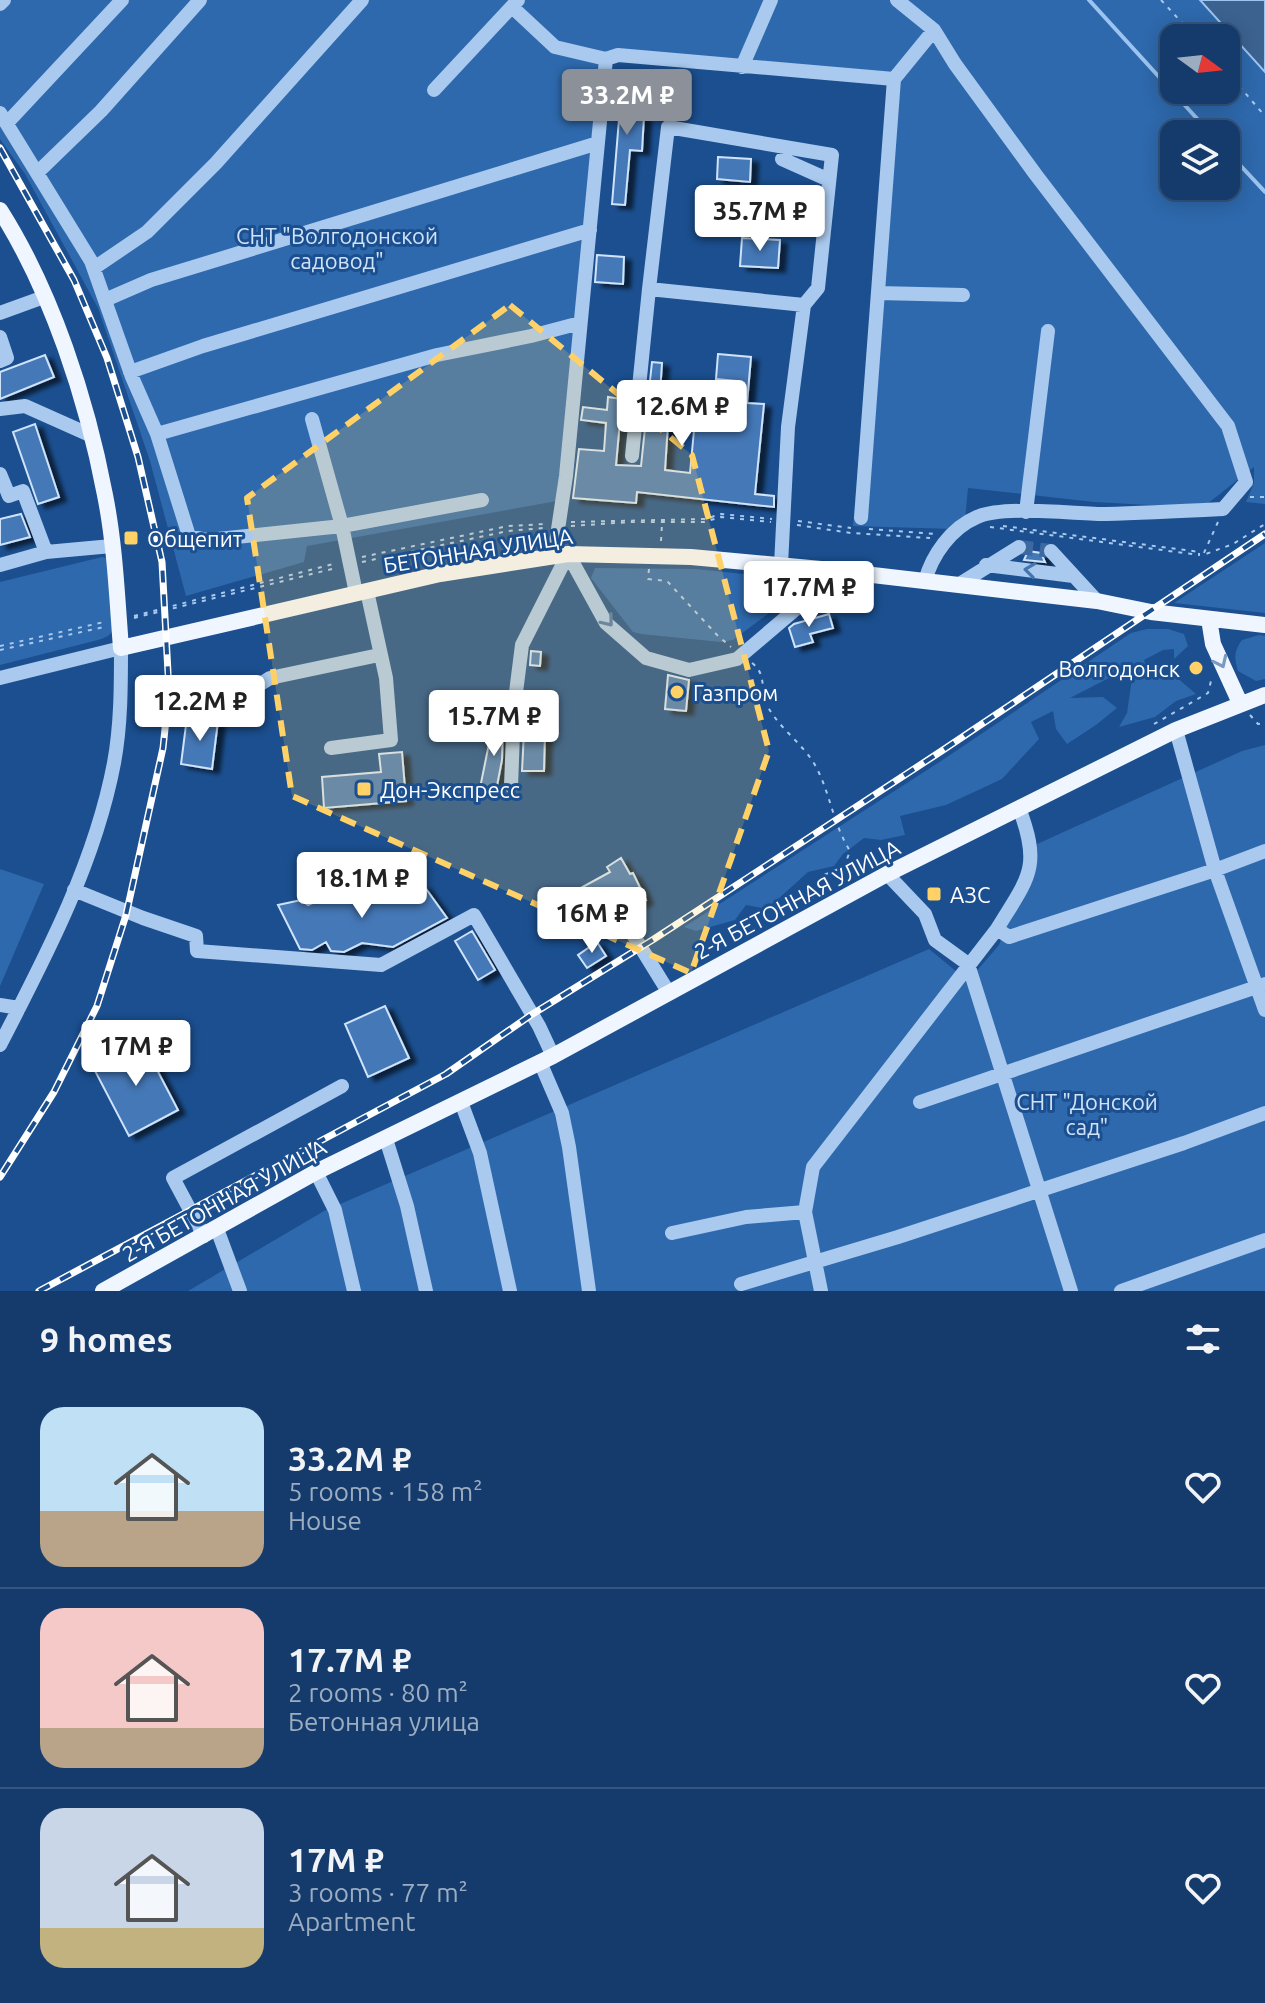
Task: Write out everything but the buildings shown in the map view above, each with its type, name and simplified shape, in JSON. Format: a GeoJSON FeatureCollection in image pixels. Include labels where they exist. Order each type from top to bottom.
{"type":"FeatureCollection","features":[{"type":"Feature","properties":{"kind":"main road"},"geometry":{"type":"LineString","coordinates":[[0,210],[24,247],[72,367],[105,495],[121,648]]}},
{"type":"Feature","properties":{"kind":"main road","name":"БЕТОННАЯ УЛИЦА"},"geometry":{"type":"LineString","coordinates":[[121,648],[440,574],[561,555],[649,555],[781,565],[1097,601],[1151,612],[1265,625]]}},
{"type":"Feature","properties":{"kind":"main road"},"geometry":{"type":"LineString","coordinates":[[1209,619],[1213,644],[1240,703]]}},
{"type":"Feature","properties":{"kind":"main road","name":"2-Я БЕТОННАЯ УЛИЦА"},"geometry":{"type":"LineString","coordinates":[[104,1291],[316,1172],[547,1059],[887,874],[1176,730],[1265,695]]}},
{"type":"Feature","properties":{"kind":"street"},"geometry":{"type":"LineString","coordinates":[[122,0],[3,118],[94,268],[130,372],[157,434],[189,536],[208,540],[342,526],[482,500]]}},
{"type":"Feature","properties":{"kind":"street"},"geometry":{"type":"LineString","coordinates":[[38,172],[101,111],[200,0]]}},
{"type":"Feature","properties":{"kind":"street"},"geometry":{"type":"LineString","coordinates":[[94,268],[147,232],[216,163],[362,0]]}},
{"type":"Feature","properties":{"kind":"street"},"geometry":{"type":"LineString","coordinates":[[742,67],[771,0]]}},
{"type":"Feature","properties":{"kind":"street"},"geometry":{"type":"LineString","coordinates":[[897,0],[934,30],[1036,175],[1228,426],[1246,482],[1223,509],[1104,514],[1026,512],[978,516],[946,539],[930,562],[925,581]]}},
{"type":"Feature","properties":{"kind":"street"},"geometry":{"type":"LineString","coordinates":[[434,90],[515,3],[555,47],[606,59],[618,55],[894,79]]}},
{"type":"Feature","properties":{"kind":"street"},"geometry":{"type":"LineString","coordinates":[[861,518],[894,79],[934,30]]}},
{"type":"Feature","properties":{"kind":"street"},"geometry":{"type":"LineString","coordinates":[[511,786],[514,708],[522,645],[561,555],[606,59]]}},
{"type":"Feature","properties":{"kind":"street"},"geometry":{"type":"LineString","coordinates":[[632,456],[668,127],[832,155],[818,288],[804,305],[788,427],[781,565]]}},
{"type":"Feature","properties":{"kind":"street"},"geometry":{"type":"LineString","coordinates":[[105,300],[151,280],[598,143]]}},
{"type":"Feature","properties":{"kind":"street"},"geometry":{"type":"LineString","coordinates":[[782,159],[829,180]]}},
{"type":"Feature","properties":{"kind":"street"},"geometry":{"type":"LineString","coordinates":[[717,212],[824,228]]}},
{"type":"Feature","properties":{"kind":"street"},"geometry":{"type":"LineString","coordinates":[[130,372],[203,346],[590,230]]}},
{"type":"Feature","properties":{"kind":"street"},"geometry":{"type":"LineString","coordinates":[[649,289],[804,305]]}},
{"type":"Feature","properties":{"kind":"street"},"geometry":{"type":"LineString","coordinates":[[878,293],[963,295]]}},
{"type":"Feature","properties":{"kind":"street"},"geometry":{"type":"LineString","coordinates":[[0,313],[44,297]]}},
{"type":"Feature","properties":{"kind":"street"},"geometry":{"type":"LineString","coordinates":[[157,434],[396,366],[580,323]]}},
{"type":"Feature","properties":{"kind":"street"},"geometry":{"type":"LineString","coordinates":[[1026,512],[1048,331]]}},
{"type":"Feature","properties":{"kind":"street"},"geometry":{"type":"LineString","coordinates":[[0,337],[7,358],[0,361]]}},
{"type":"Feature","properties":{"kind":"street"},"geometry":{"type":"LineString","coordinates":[[0,409],[25,406],[90,435]]}},
{"type":"Feature","properties":{"kind":"street"},"geometry":{"type":"LineString","coordinates":[[312,419],[386,678],[391,740],[331,748]]}},
{"type":"Feature","properties":{"kind":"street"},"geometry":{"type":"LineString","coordinates":[[0,474],[5,497],[23,491],[46,552]]}},
{"type":"Feature","properties":{"kind":"street"},"geometry":{"type":"LineString","coordinates":[[0,565],[46,552],[112,546]]}},
{"type":"Feature","properties":{"kind":"street"},"geometry":{"type":"LineString","coordinates":[[958,585],[1019,547]]}},
{"type":"Feature","properties":{"kind":"street"},"geometry":{"type":"LineString","coordinates":[[1051,551],[1097,601]]}},
{"type":"Feature","properties":{"kind":"street"},"geometry":{"type":"LineString","coordinates":[[561,555],[606,623],[646,658],[689,670],[737,659],[810,597],[821,569]]}},
{"type":"Feature","properties":{"kind":"street"},"geometry":{"type":"LineString","coordinates":[[986,565],[1073,576]]}},
{"type":"Feature","properties":{"kind":"street"},"geometry":{"type":"LineString","coordinates":[[0,1045],[74,890],[99,825],[121,713],[121,648]]}},
{"type":"Feature","properties":{"kind":"street","name":"БЕТОННАЯ УЛИЦА"},"geometry":{"type":"LineString","coordinates":[[0,678],[121,648]]}},
{"type":"Feature","properties":{"kind":"street"},"geometry":{"type":"LineString","coordinates":[[249,691],[270,678],[379,655]]}},
{"type":"Feature","properties":{"kind":"street"},"geometry":{"type":"LineString","coordinates":[[1176,730],[1215,870],[1261,985],[1265,1010]]}},
{"type":"Feature","properties":{"kind":"street"},"geometry":{"type":"LineString","coordinates":[[821,1291],[805,1212],[813,1167],[997,929],[1023,886],[1032,863],[1030,837],[1019,808]]}},
{"type":"Feature","properties":{"kind":"street"},"geometry":{"type":"LineString","coordinates":[[997,929],[1009,937],[1265,851]]}},
{"type":"Feature","properties":{"kind":"street"},"geometry":{"type":"LineString","coordinates":[[887,874],[925,914],[935,940],[968,964],[1071,1291]]}},
{"type":"Feature","properties":{"kind":"street"},"geometry":{"type":"LineString","coordinates":[[74,890],[196,936],[197,951],[381,965],[474,915],[539,1026],[569,1147],[589,1291]]}},
{"type":"Feature","properties":{"kind":"street"},"geometry":{"type":"LineString","coordinates":[[632,933],[669,993]]}},
{"type":"Feature","properties":{"kind":"street"},"geometry":{"type":"LineString","coordinates":[[920,1102],[1261,985]]}},
{"type":"Feature","properties":{"kind":"street"},"geometry":{"type":"LineString","coordinates":[[0,1005],[19,1008]]}},
{"type":"Feature","properties":{"kind":"street"},"geometry":{"type":"LineString","coordinates":[[240,1291],[210,1232],[173,1178],[342,1086]]}},
{"type":"Feature","properties":{"kind":"street"},"geometry":{"type":"LineString","coordinates":[[461,1102],[480,1153],[510,1291]]}},
{"type":"Feature","properties":{"kind":"street"},"geometry":{"type":"LineString","coordinates":[[741,1284],[1040,1190],[1265,1113]]}},
{"type":"Feature","properties":{"kind":"street"},"geometry":{"type":"LineString","coordinates":[[386,1139],[407,1206],[426,1291]]}},
{"type":"Feature","properties":{"kind":"street"},"geometry":{"type":"LineString","coordinates":[[316,1172],[335,1210],[354,1291]]}},
{"type":"Feature","properties":{"kind":"street"},"geometry":{"type":"LineString","coordinates":[[672,1233],[746,1217],[805,1212]]}},
{"type":"Feature","properties":{"kind":"street"},"geometry":{"type":"LineString","coordinates":[[1121,1291],[1265,1240]]}},
{"type":"Feature","properties":{"kind":"path"},"geometry":{"type":"LineString","coordinates":[[1161,0],[1183,24]]}},
{"type":"Feature","properties":{"kind":"path"},"geometry":{"type":"LineString","coordinates":[[1240,87],[1265,116]]}},
{"type":"Feature","properties":{"kind":"path"},"geometry":{"type":"LineString","coordinates":[[1200,554],[1223,509]]}},
{"type":"Feature","properties":{"kind":"path"},"geometry":{"type":"LineString","coordinates":[[662,522],[661,541],[650,541],[648,579],[667,581],[718,636],[739,653]]}},
{"type":"Feature","properties":{"kind":"path"},"geometry":{"type":"LineString","coordinates":[[979,526],[1200,554],[1233,544],[1265,524]]}},
{"type":"Feature","properties":{"kind":"path"},"geometry":{"type":"LineString","coordinates":[[0,648],[110,620]]}},
{"type":"Feature","properties":{"kind":"path"},"geometry":{"type":"LineString","coordinates":[[0,648],[107,626]]}},
{"type":"Feature","properties":{"kind":"path"},"geometry":{"type":"LineString","coordinates":[[749,661],[759,669],[763,678],[762,691],[768,707],[814,764],[840,835],[850,851],[844,867],[821,876],[812,896]]}},
{"type":"Feature","properties":{"kind":"path"},"geometry":{"type":"LineString","coordinates":[[1154,724],[1208,693],[1213,669]]}},
{"type":"Feature","properties":{"kind":"highlighted area"},"geometry":{"type":"Polygon","coordinates":[[[510,305],[692,455],[769,751],[691,973],[292,796],[247,498],[510,305]]]}},
{"type":"Feature","properties":{"kind":"green space","name":"СНТ \"Волгодонской садовод\""},"geometry":{"type":"Polygon","coordinates":[[[0,0],[1200,0],[1222,24],[1160,24],[1160,104],[1240,104],[1240,44],[1265,72],[1265,504],[1246,502],[1254,483],[1254,467],[1202,508],[1094,502],[968,488],[965,520],[954,529],[853,526],[888,75],[604,52],[557,501],[307,546],[304,562],[186,596],[150,461],[98,308],[25,174],[0,139],[0,0]]]}},
{"type":"Feature","properties":{"kind":"green space"},"geometry":{"type":"Polygon","coordinates":[[[1265,543],[1265,613],[1174,603],[1265,543]]]}},
{"type":"Feature","properties":{"kind":"green space"},"geometry":{"type":"Polygon","coordinates":[[[107,558],[113,624],[111,633],[98,640],[0,665],[0,582],[107,558]]]}},
{"type":"Feature","properties":{"kind":"green space"},"geometry":{"type":"Polygon","coordinates":[[[595,568],[696,569],[779,578],[789,585],[793,595],[733,640],[721,642],[641,634],[633,632],[591,578],[595,568]]]}},
{"type":"Feature","properties":{"kind":"green space"},"geometry":{"type":"Polygon","coordinates":[[[1168,629],[1184,634],[1188,646],[1174,659],[1174,649],[1163,650],[1144,660],[1148,672],[1175,676],[1196,694],[1176,701],[1155,717],[1119,727],[1127,713],[1134,665],[1070,698],[1103,697],[1117,708],[1067,744],[1056,729],[1053,711],[1031,722],[1039,739],[1002,779],[946,805],[900,816],[905,835],[881,840],[864,838],[843,854],[834,866],[808,872],[767,909],[746,905],[735,920],[696,931],[684,927],[941,761],[1131,633],[1168,629]]]}},
{"type":"Feature","properties":{"kind":"green space"},"geometry":{"type":"Polygon","coordinates":[[[1265,636],[1265,679],[1256,681],[1238,671],[1236,655],[1242,640],[1265,636]]]}},
{"type":"Feature","properties":{"kind":"green space","name":"СНТ \"Донской сад\""},"geometry":{"type":"Polygon","coordinates":[[[1265,745],[1265,1291],[188,1291],[324,1211],[929,949],[968,981],[999,945],[1035,845],[1242,751],[1265,745]]]}},
{"type":"Feature","properties":{"kind":"green space"},"geometry":{"type":"Polygon","coordinates":[[[0,869],[44,884],[0,986],[0,869]]]}},
{"type":"Feature","properties":{"kind":"shaded area"},"geometry":{"type":"Polygon","coordinates":[[[1200,0],[1265,0],[1265,72],[1240,44],[1240,24],[1222,24],[1200,0]]]}},
{"type":"Feature","properties":{"kind":"waterway"},"geometry":{"type":"LineString","coordinates":[[1089,0],[1198,120]]}},
{"type":"Feature","properties":{"kind":"waterway"},"geometry":{"type":"LineString","coordinates":[[1240,165],[1265,192]]}},
{"type":"Feature","properties":{"kind":"tunnel"},"geometry":{"type":"LineString","coordinates":[[1019,547],[1051,551]]}},
{"type":"Feature","properties":{"kind":"railway"},"geometry":{"type":"LineString","coordinates":[[0,148],[74,280],[107,358],[138,457],[162,562],[169,691],[163,748],[126,915],[97,1006],[54,1092],[0,1177]]}},
{"type":"Feature","properties":{"kind":"railway"},"geometry":{"type":"LineString","coordinates":[[39,1291],[446,1074],[531,1015],[654,939],[940,752],[1265,534]]}},
{"type":"Feature","properties":{"kind":"place","name":"Общепит"},"geometry":{"type":"Point","coordinates":[131,538]}},
{"type":"Feature","properties":{"kind":"place","name":"Волгодонск"},"geometry":{"type":"Point","coordinates":[1196,668]}},
{"type":"Feature","properties":{"kind":"place","name":"Газпром"},"geometry":{"type":"Point","coordinates":[677,692]}},
{"type":"Feature","properties":{"kind":"place","name":"Дон-Экспресс"},"geometry":{"type":"Point","coordinates":[364,789]}},
{"type":"Feature","properties":{"kind":"place","name":"АЗС"},"geometry":{"type":"Point","coordinates":[934,894]}}]}
